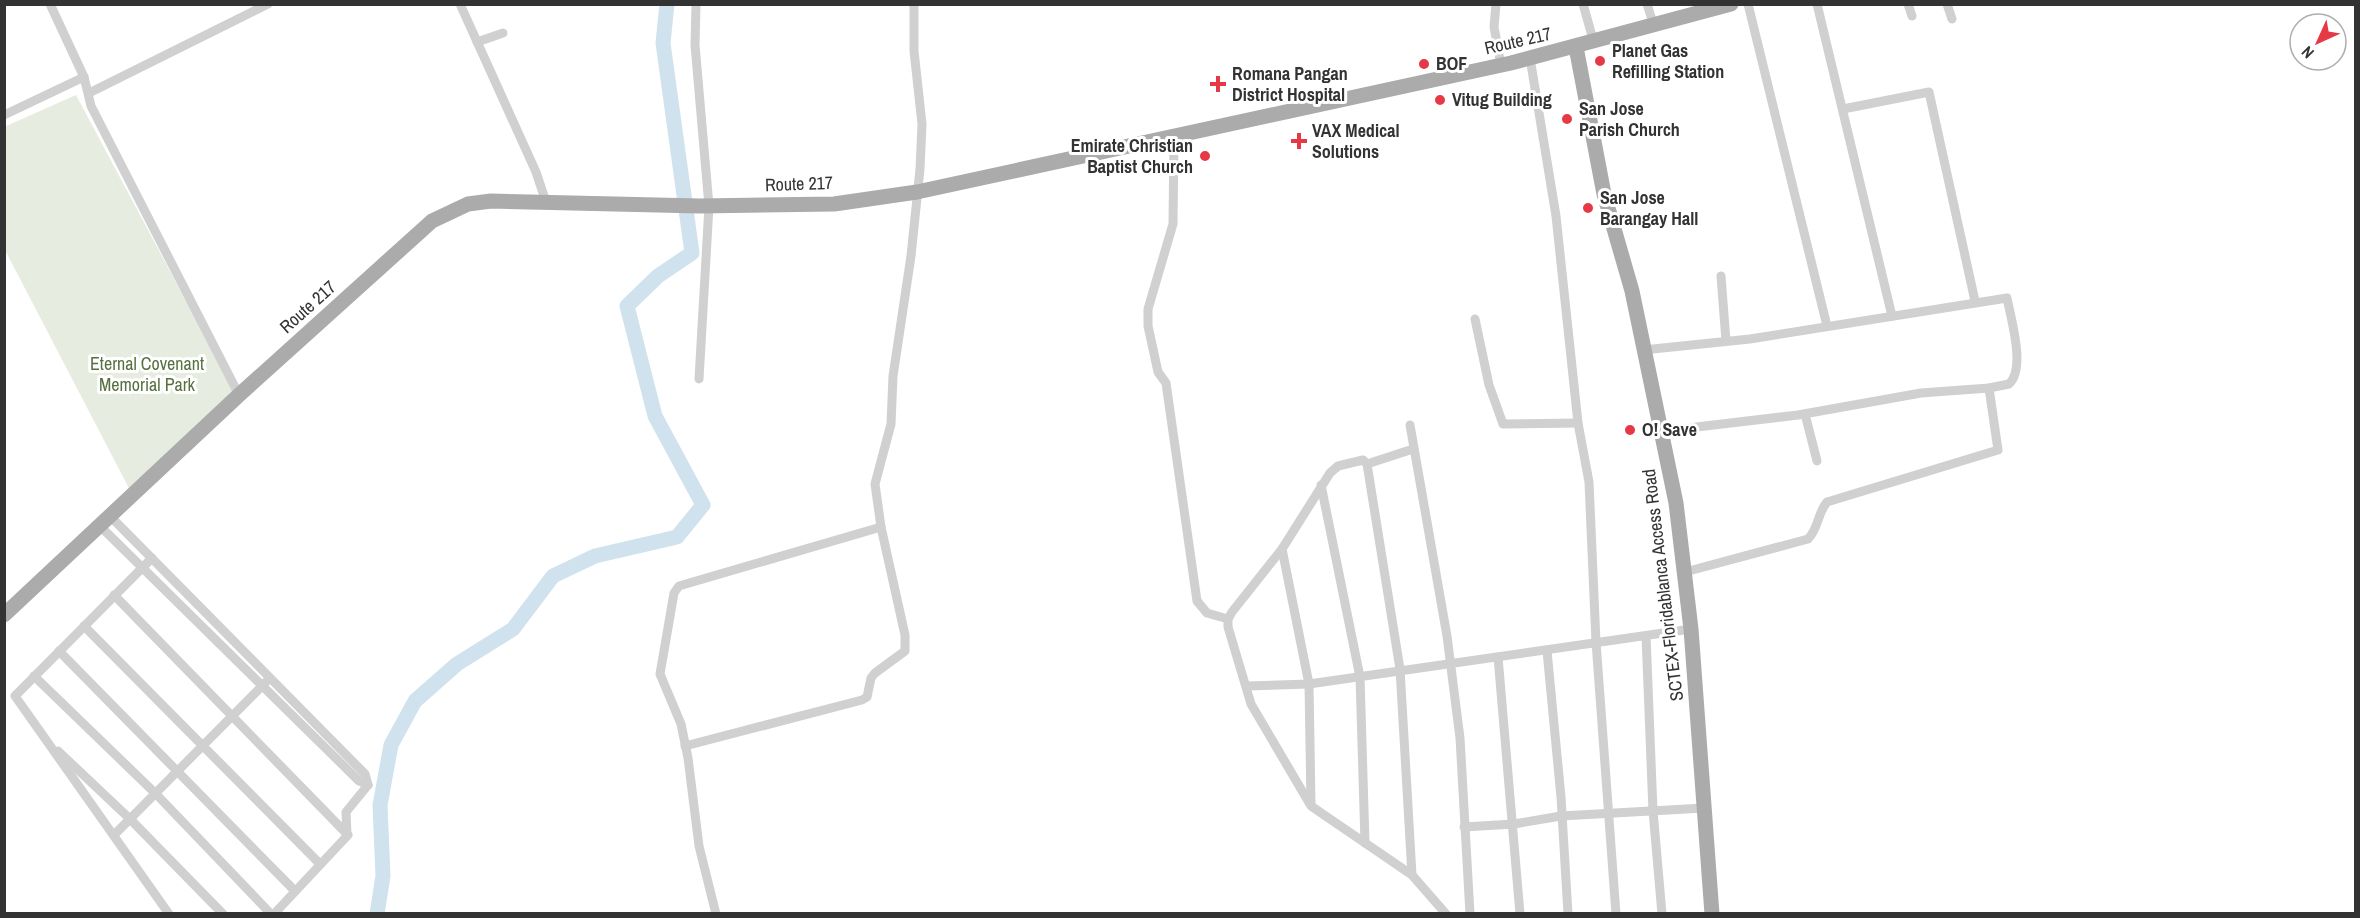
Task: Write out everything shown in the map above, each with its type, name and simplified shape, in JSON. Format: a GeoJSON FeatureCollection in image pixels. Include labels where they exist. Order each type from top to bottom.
{"type":"FeatureCollection","features":[{"type":"Feature","properties":{"kind":"main road","name":"Route 217"},"geometry":{"type":"LineString","coordinates":[[4,615],[239,395],[432,221],[468,204],[491,201],[652,206],[834,204],[917,192],[1501,65],[1594,43],[1731,4]]}},
{"type":"Feature","properties":{"kind":"main road","name":"SCTEX-Floridablanca Access Road"},"geometry":{"type":"LineString","coordinates":[[1576,47],[1604,194],[1623,252],[1643,350],[1663,431],[1691,629],[1712,914]]}},
{"type":"Feature","properties":{"kind":"street"},"geometry":{"type":"LineString","coordinates":[[50,4],[84,77],[91,106],[239,395]]}},
{"type":"Feature","properties":{"kind":"street"},"geometry":{"type":"LineString","coordinates":[[88,93],[268,4]]}},
{"type":"Feature","properties":{"kind":"street"},"geometry":{"type":"LineString","coordinates":[[460,4],[536,172],[546,202]]}},
{"type":"Feature","properties":{"kind":"street"},"geometry":{"type":"LineString","coordinates":[[696,4],[695,45],[704,206],[699,379]]}},
{"type":"Feature","properties":{"kind":"street"},"geometry":{"type":"LineString","coordinates":[[685,746],[848,705],[867,697],[871,678],[875,673],[905,651],[905,635],[881,527],[875,484],[891,424],[893,376],[911,256],[917,192],[922,124],[914,51],[914,4]]}},
{"type":"Feature","properties":{"kind":"street"},"geometry":{"type":"LineString","coordinates":[[1496,4],[1494,27],[1501,65]]}},
{"type":"Feature","properties":{"kind":"street"},"geometry":{"type":"LineString","coordinates":[[1583,4],[1594,43]]}},
{"type":"Feature","properties":{"kind":"street"},"geometry":{"type":"LineString","coordinates":[[1647,4],[1654,26]]}},
{"type":"Feature","properties":{"kind":"street"},"geometry":{"type":"LineString","coordinates":[[1748,4],[1827,326]]}},
{"type":"Feature","properties":{"kind":"street"},"geometry":{"type":"LineString","coordinates":[[1816,4],[1893,316]]}},
{"type":"Feature","properties":{"kind":"street"},"geometry":{"type":"LineString","coordinates":[[1908,4],[1912,16]]}},
{"type":"Feature","properties":{"kind":"street"},"geometry":{"type":"LineString","coordinates":[[1947,4],[1952,19]]}},
{"type":"Feature","properties":{"kind":"street"},"geometry":{"type":"LineString","coordinates":[[477,42],[503,33]]}},
{"type":"Feature","properties":{"kind":"street"},"geometry":{"type":"LineString","coordinates":[[1530,58],[1556,216],[1578,423],[1588,482],[1596,642],[1616,914]]}},
{"type":"Feature","properties":{"kind":"street"},"geometry":{"type":"LineString","coordinates":[[4,115],[84,77]]}},
{"type":"Feature","properties":{"kind":"street"},"geometry":{"type":"LineString","coordinates":[[1843,109],[1929,92],[1975,301]]}},
{"type":"Feature","properties":{"kind":"street"},"geometry":{"type":"LineString","coordinates":[[1174,137],[1173,224],[1151,296],[1148,326],[1158,372],[1166,383],[1197,601],[1207,613],[1228,619]]}},
{"type":"Feature","properties":{"kind":"street"},"geometry":{"type":"LineString","coordinates":[[1721,276],[1726,341]]}},
{"type":"Feature","properties":{"kind":"street"},"geometry":{"type":"LineString","coordinates":[[1643,350],[1726,341],[1893,316],[1975,301],[2007,298],[2016,343],[2017,373],[2009,384],[1989,388],[1921,393],[1805,414],[1663,431]]}},
{"type":"Feature","properties":{"kind":"street"},"geometry":{"type":"LineString","coordinates":[[1475,319],[1489,385],[1503,424],[1578,423]]}},
{"type":"Feature","properties":{"kind":"street"},"geometry":{"type":"LineString","coordinates":[[1684,572],[1808,539],[1816,530],[1819,515],[1827,502],[1998,450],[1989,388]]}},
{"type":"Feature","properties":{"kind":"street"},"geometry":{"type":"LineString","coordinates":[[1805,414],[1817,461]]}},
{"type":"Feature","properties":{"kind":"street"},"geometry":{"type":"LineString","coordinates":[[1410,425],[1460,738],[1470,914]]}},
{"type":"Feature","properties":{"kind":"street"},"geometry":{"type":"LineString","coordinates":[[1367,464],[1413,449]]}},
{"type":"Feature","properties":{"kind":"street"},"geometry":{"type":"LineString","coordinates":[[1228,619],[1282,549],[1321,485],[1338,466],[1363,460],[1367,464],[1400,669],[1412,875]]}},
{"type":"Feature","properties":{"kind":"street"},"geometry":{"type":"LineString","coordinates":[[1321,485],[1360,677],[1365,843]]}},
{"type":"Feature","properties":{"kind":"street"},"geometry":{"type":"LineString","coordinates":[[105,522],[152,558],[364,774],[368,786]]}},
{"type":"Feature","properties":{"kind":"street"},"geometry":{"type":"LineString","coordinates":[[105,522],[143,567],[359,781],[368,786]]}},
{"type":"Feature","properties":{"kind":"street"},"geometry":{"type":"LineString","coordinates":[[716,914],[699,846],[681,724],[659,667],[676,589],[881,527]]}},
{"type":"Feature","properties":{"kind":"street"},"geometry":{"type":"LineString","coordinates":[[1282,549],[1308,684],[1311,806]]}},
{"type":"Feature","properties":{"kind":"street"},"geometry":{"type":"LineString","coordinates":[[152,558],[15,696],[169,914]]}},
{"type":"Feature","properties":{"kind":"street"},"geometry":{"type":"LineString","coordinates":[[114,595],[348,835]]}},
{"type":"Feature","properties":{"kind":"street"},"geometry":{"type":"LineString","coordinates":[[1228,619],[1251,704],[1311,806],[1412,875],[1446,914]]}},
{"type":"Feature","properties":{"kind":"street"},"geometry":{"type":"LineString","coordinates":[[84,626],[320,864]]}},
{"type":"Feature","properties":{"kind":"street"},"geometry":{"type":"LineString","coordinates":[[1246,686],[1308,684],[1691,629]]}},
{"type":"Feature","properties":{"kind":"street"},"geometry":{"type":"LineString","coordinates":[[1646,636],[1653,811],[1662,914]]}},
{"type":"Feature","properties":{"kind":"street"},"geometry":{"type":"LineString","coordinates":[[59,651],[295,891]]}},
{"type":"Feature","properties":{"kind":"street"},"geometry":{"type":"LineString","coordinates":[[1547,651],[1568,914]]}},
{"type":"Feature","properties":{"kind":"street"},"geometry":{"type":"LineString","coordinates":[[1498,657],[1520,914]]}},
{"type":"Feature","properties":{"kind":"street"},"geometry":{"type":"LineString","coordinates":[[34,676],[155,794],[272,914],[348,835],[346,812],[368,786]]}},
{"type":"Feature","properties":{"kind":"street"},"geometry":{"type":"LineString","coordinates":[[114,835],[270,678]]}},
{"type":"Feature","properties":{"kind":"street"},"geometry":{"type":"LineString","coordinates":[[44,737],[130,819],[223,914]]}},
{"type":"Feature","properties":{"kind":"street"},"geometry":{"type":"LineString","coordinates":[[1464,827],[1514,824],[1561,816],[1704,808]]}},
{"type":"Feature","properties":{"kind":"green space","name":"Eternal Covenant Memorial Park"},"geometry":{"type":"Polygon","coordinates":[[[76,95],[236,395],[132,494],[5,250],[4,127],[76,95]]]}},
{"type":"Feature","properties":{"kind":"waterway"},"geometry":{"type":"LineString","coordinates":[[377,914],[383,876],[380,805],[391,745],[415,701],[457,664],[513,629],[553,576],[595,556],[677,537],[703,505],[655,416],[627,306],[658,276],[692,253],[663,43],[667,4]]}},
{"type":"Feature","properties":{"kind":"place","name":"Planet Gas Refilling Station"},"geometry":{"type":"Point","coordinates":[1600,61]}},
{"type":"Feature","properties":{"kind":"place","name":"BOF"},"geometry":{"type":"Point","coordinates":[1424,64]}},
{"type":"Feature","properties":{"kind":"place","name":"Romana Pangan District Hospital"},"geometry":{"type":"Point","coordinates":[1218,84]}},
{"type":"Feature","properties":{"kind":"place","name":"Vitug Building"},"geometry":{"type":"Point","coordinates":[1440,100]}},
{"type":"Feature","properties":{"kind":"place","name":"San Jose Parish Church"},"geometry":{"type":"Point","coordinates":[1567,119]}},
{"type":"Feature","properties":{"kind":"place","name":"VAX Medical Solutions"},"geometry":{"type":"Point","coordinates":[1299,141]}},
{"type":"Feature","properties":{"kind":"place","name":"Emirate Christian Baptist Church"},"geometry":{"type":"Point","coordinates":[1205,156]}},
{"type":"Feature","properties":{"kind":"place","name":"San Jose Barangay Hall"},"geometry":{"type":"Point","coordinates":[1588,208]}},
{"type":"Feature","properties":{"kind":"place","name":"O! Save"},"geometry":{"type":"Point","coordinates":[1630,430]}}]}
